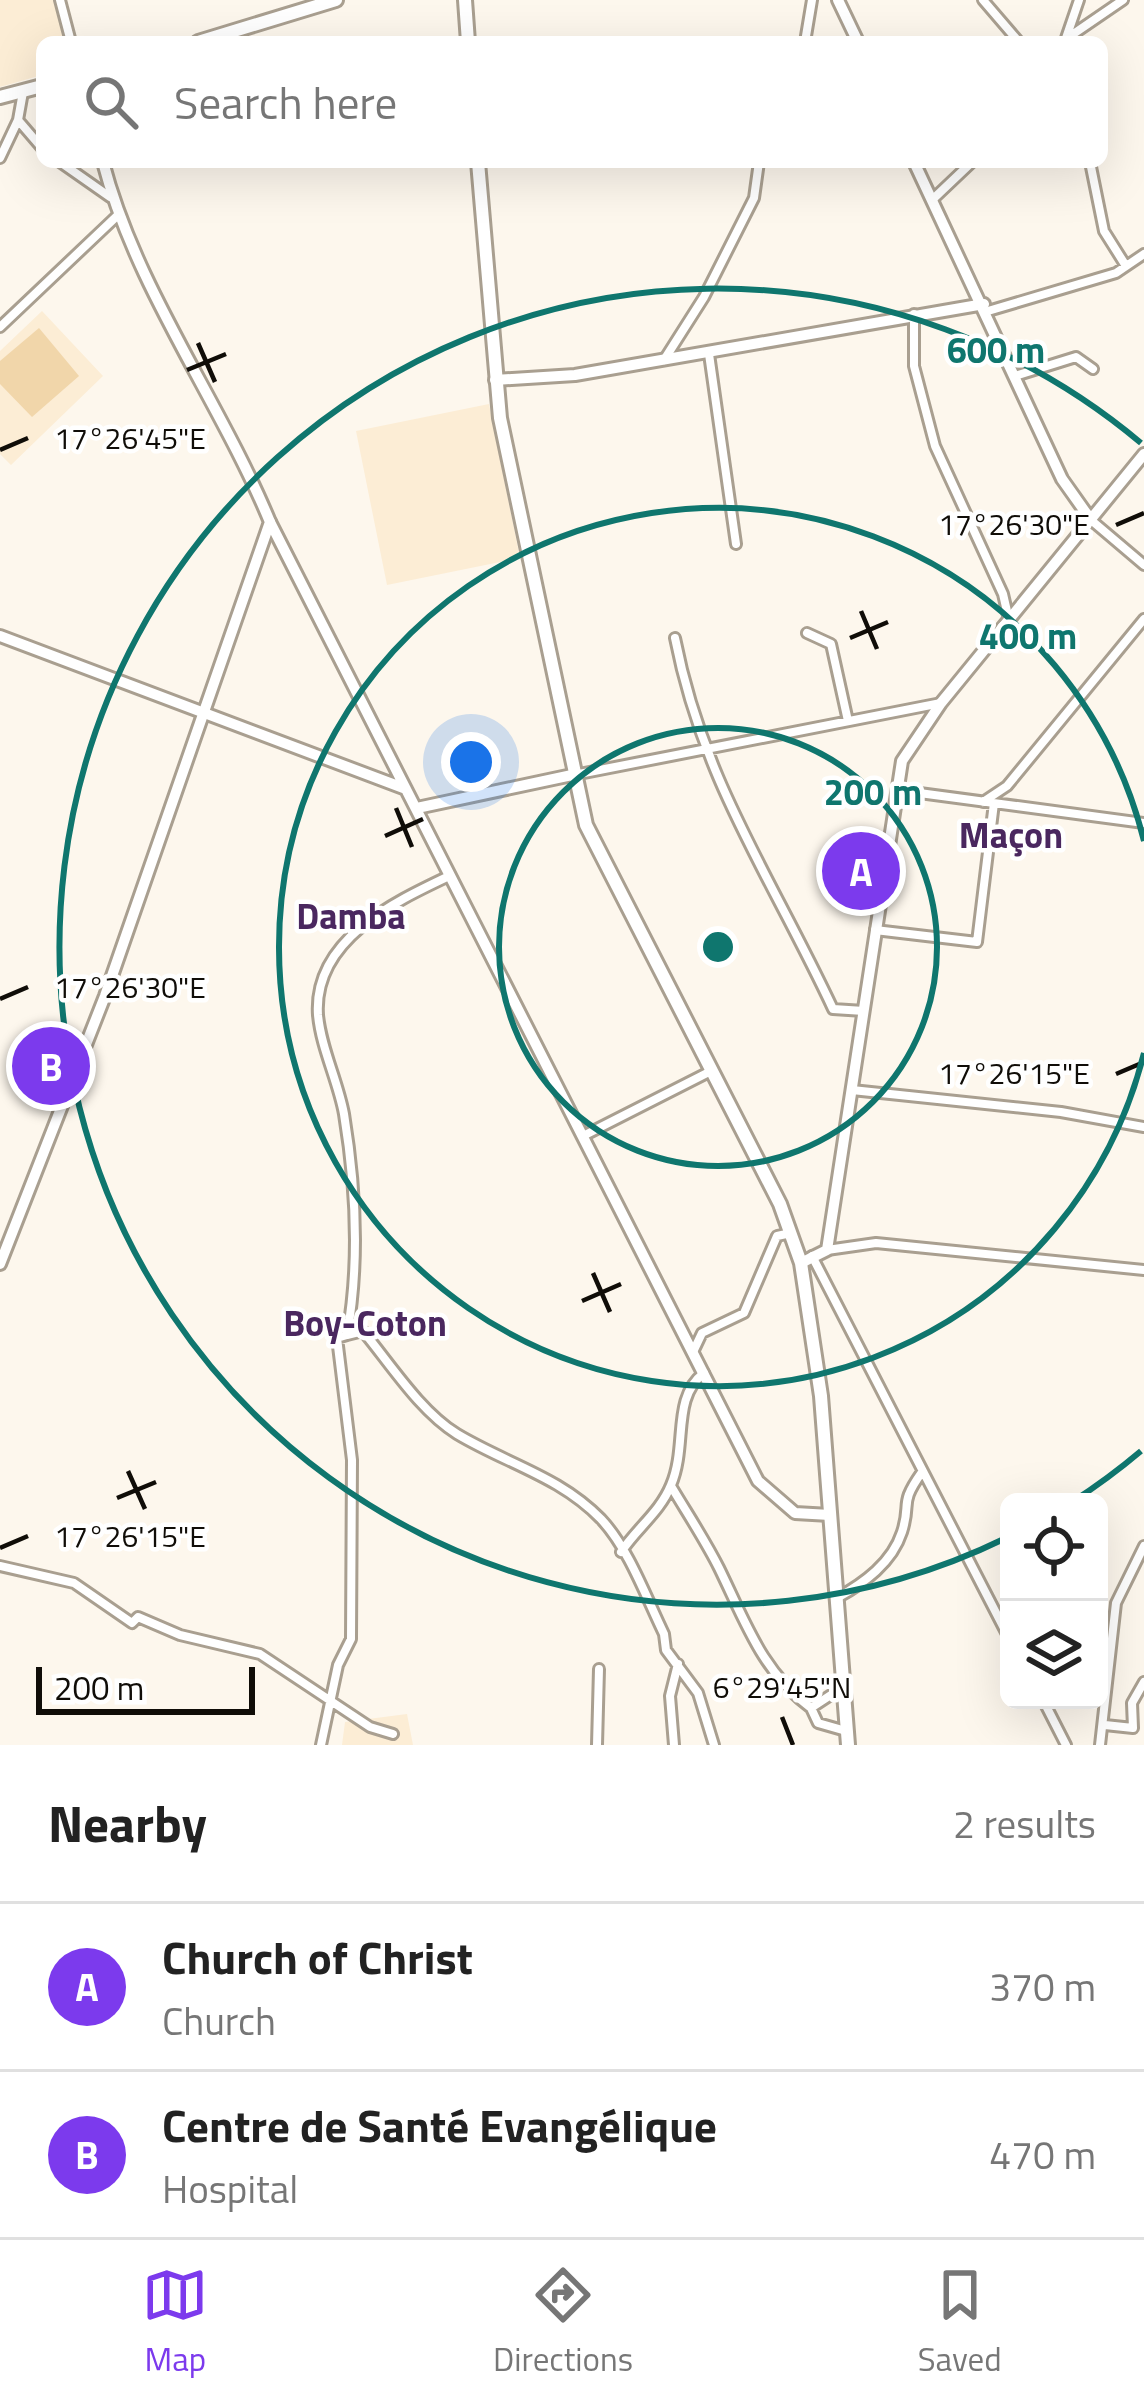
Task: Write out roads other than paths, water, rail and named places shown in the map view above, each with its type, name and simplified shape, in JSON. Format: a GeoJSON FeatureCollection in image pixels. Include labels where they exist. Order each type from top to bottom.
{"type":"FeatureCollection","features":[{"type":"Feature","properties":{"kind":"main road"},"geometry":{"type":"LineString","coordinates":[[218,36],[336,0]]}},
{"type":"Feature","properties":{"kind":"main road"},"geometry":{"type":"LineString","coordinates":[[465,0],[468,36]]}},
{"type":"Feature","properties":{"kind":"main road"},"geometry":{"type":"LineString","coordinates":[[0,98],[36,87]]}},
{"type":"Feature","properties":{"kind":"main road"},"geometry":{"type":"LineString","coordinates":[[478,168],[495,380],[572,775],[603,860],[806,1260],[847,1738]]}},
{"type":"Feature","properties":{"kind":"street"},"geometry":{"type":"LineString","coordinates":[[60,0],[69,36]]}},
{"type":"Feature","properties":{"kind":"street"},"geometry":{"type":"LineString","coordinates":[[806,36],[812,0]]}},
{"type":"Feature","properties":{"kind":"street"},"geometry":{"type":"LineString","coordinates":[[838,0],[855,36]]}},
{"type":"Feature","properties":{"kind":"street"},"geometry":{"type":"LineString","coordinates":[[983,0],[1014,36]]}},
{"type":"Feature","properties":{"kind":"street"},"geometry":{"type":"LineString","coordinates":[[1066,36],[1079,0]]}},
{"type":"Feature","properties":{"kind":"street"},"geometry":{"type":"LineString","coordinates":[[1072,36],[1111,13],[1123,0]]}},
{"type":"Feature","properties":{"kind":"street"},"geometry":{"type":"LineString","coordinates":[[0,158],[18,120],[23,90]]}},
{"type":"Feature","properties":{"kind":"street"},"geometry":{"type":"LineString","coordinates":[[18,120],[36,141]]}},
{"type":"Feature","properties":{"kind":"street"},"geometry":{"type":"LineString","coordinates":[[71,168],[107,191],[231,434],[270,523],[767,1494],[795,1513],[830,1515]]}},
{"type":"Feature","properties":{"kind":"street"},"geometry":{"type":"LineString","coordinates":[[105,168],[116,209]]}},
{"type":"Feature","properties":{"kind":"street"},"geometry":{"type":"LineString","coordinates":[[664,360],[704,297],[754,198],[758,168]]}},
{"type":"Feature","properties":{"kind":"street"},"geometry":{"type":"LineString","coordinates":[[917,168],[1062,479],[1091,520],[1144,565]]}},
{"type":"Feature","properties":{"kind":"street"},"geometry":{"type":"LineString","coordinates":[[932,200],[966,168]]}},
{"type":"Feature","properties":{"kind":"street"},"geometry":{"type":"LineString","coordinates":[[1091,168],[1104,231],[1126,266]]}},
{"type":"Feature","properties":{"kind":"street"},"geometry":{"type":"LineString","coordinates":[[0,327],[116,209]]}},
{"type":"Feature","properties":{"kind":"street"},"geometry":{"type":"LineString","coordinates":[[495,380],[574,375],[914,313],[986,308],[1101,278],[1144,254]]}},
{"type":"Feature","properties":{"kind":"street"},"geometry":{"type":"LineString","coordinates":[[914,313],[914,367],[935,446],[1003,594],[1009,620]]}},
{"type":"Feature","properties":{"kind":"street"},"geometry":{"type":"LineString","coordinates":[[709,353],[736,544]]}},
{"type":"Feature","properties":{"kind":"street"},"geometry":{"type":"LineString","coordinates":[[1015,376],[1076,357],[1093,369]]}},
{"type":"Feature","properties":{"kind":"street"},"geometry":{"type":"LineString","coordinates":[[827,1250],[902,761],[941,703],[1144,454]]}},
{"type":"Feature","properties":{"kind":"street"},"geometry":{"type":"LineString","coordinates":[[0,1264],[74,1082],[270,523]]}},
{"type":"Feature","properties":{"kind":"street"},"geometry":{"type":"LineString","coordinates":[[875,930],[977,942],[988,802],[1007,786],[1144,619]]}},
{"type":"Feature","properties":{"kind":"street"},"geometry":{"type":"LineString","coordinates":[[807,633],[831,644],[848,721]]}},
{"type":"Feature","properties":{"kind":"street"},"geometry":{"type":"LineString","coordinates":[[0,636],[406,789]]}},
{"type":"Feature","properties":{"kind":"street"},"geometry":{"type":"LineString","coordinates":[[676,638],[703,749],[833,1009],[865,1011]]}},
{"type":"Feature","properties":{"kind":"street"},"geometry":{"type":"LineString","coordinates":[[417,808],[941,703]]}},
{"type":"Feature","properties":{"kind":"street"},"geometry":{"type":"LineString","coordinates":[[896,790],[1144,823]]}},
{"type":"Feature","properties":{"kind":"street"},"geometry":{"type":"LineString","coordinates":[[347,1335],[357,1280],[355,1227],[344,1113],[318,1015],[322,985],[342,946],[383,908],[449,876]]}},
{"type":"Feature","properties":{"kind":"street"},"geometry":{"type":"LineString","coordinates":[[583,1136],[713,1070]]}},
{"type":"Feature","properties":{"kind":"street"},"geometry":{"type":"LineString","coordinates":[[852,1090],[1061,1112],[1144,1127]]}},
{"type":"Feature","properties":{"kind":"street"},"geometry":{"type":"LineString","coordinates":[[692,1354],[702,1333],[744,1313],[769,1249],[777,1237],[792,1233]]}},
{"type":"Feature","properties":{"kind":"street"},"geometry":{"type":"LineString","coordinates":[[1000,1621],[806,1260],[827,1250],[876,1243],[1144,1270]]}},
{"type":"Feature","properties":{"kind":"street"},"geometry":{"type":"LineString","coordinates":[[321,1745],[338,1665],[351,1640],[352,1460],[338,1338],[363,1331],[452,1432],[512,1464],[527,1465],[583,1502],[606,1525],[664,1634],[666,1650],[698,1693],[714,1745]]}},
{"type":"Feature","properties":{"kind":"street"},"geometry":{"type":"LineString","coordinates":[[621,1552],[655,1515],[671,1486],[684,1444],[683,1398],[688,1385],[704,1373]]}},
{"type":"Feature","properties":{"kind":"street"},"geometry":{"type":"LineString","coordinates":[[836,1598],[864,1583],[892,1554],[904,1528],[902,1500],[922,1472]]}},
{"type":"Feature","properties":{"kind":"street"},"geometry":{"type":"LineString","coordinates":[[671,1486],[717,1563],[755,1648],[789,1692],[811,1708],[818,1723],[847,1738]]}},
{"type":"Feature","properties":{"kind":"street"},"geometry":{"type":"LineString","coordinates":[[1100,1745],[1116,1603],[1144,1546]]}},
{"type":"Feature","properties":{"kind":"street"},"geometry":{"type":"LineString","coordinates":[[0,1566],[74,1583],[131,1623],[138,1617],[180,1635],[260,1654],[261,1660],[276,1663],[370,1727],[393,1734]]}},
{"type":"Feature","properties":{"kind":"street"},"geometry":{"type":"LineString","coordinates":[[674,1745],[670,1696],[679,1663]]}},
{"type":"Feature","properties":{"kind":"street"},"geometry":{"type":"LineString","coordinates":[[597,1745],[599,1669]]}},
{"type":"Feature","properties":{"kind":"street"},"geometry":{"type":"LineString","coordinates":[[1105,1725],[1133,1728],[1132,1703],[1144,1682]]}},
{"type":"Feature","properties":{"kind":"street"},"geometry":{"type":"LineString","coordinates":[[811,1708],[843,1687]]}},
{"type":"Feature","properties":{"kind":"street"},"geometry":{"type":"LineString","coordinates":[[1048,1709],[1066,1745]]}},
{"type":"Feature","properties":{"kind":"place","name":"Church of Christ"},"geometry":{"type":"Point","coordinates":[861,871]}},
{"type":"Feature","properties":{"kind":"place","name":"Centre de Santé Evangélique"},"geometry":{"type":"Point","coordinates":[51,1066]}},
{"type":"Feature","properties":{"kind":"district","name":"Maçon"},"geometry":{"type":"Point","coordinates":[1011,835]}},
{"type":"Feature","properties":{"kind":"district","name":"Damba"},"geometry":{"type":"Point","coordinates":[351,916]}},
{"type":"Feature","properties":{"kind":"district","name":"Boy-Coton"},"geometry":{"type":"Point","coordinates":[365,1323]}}]}
